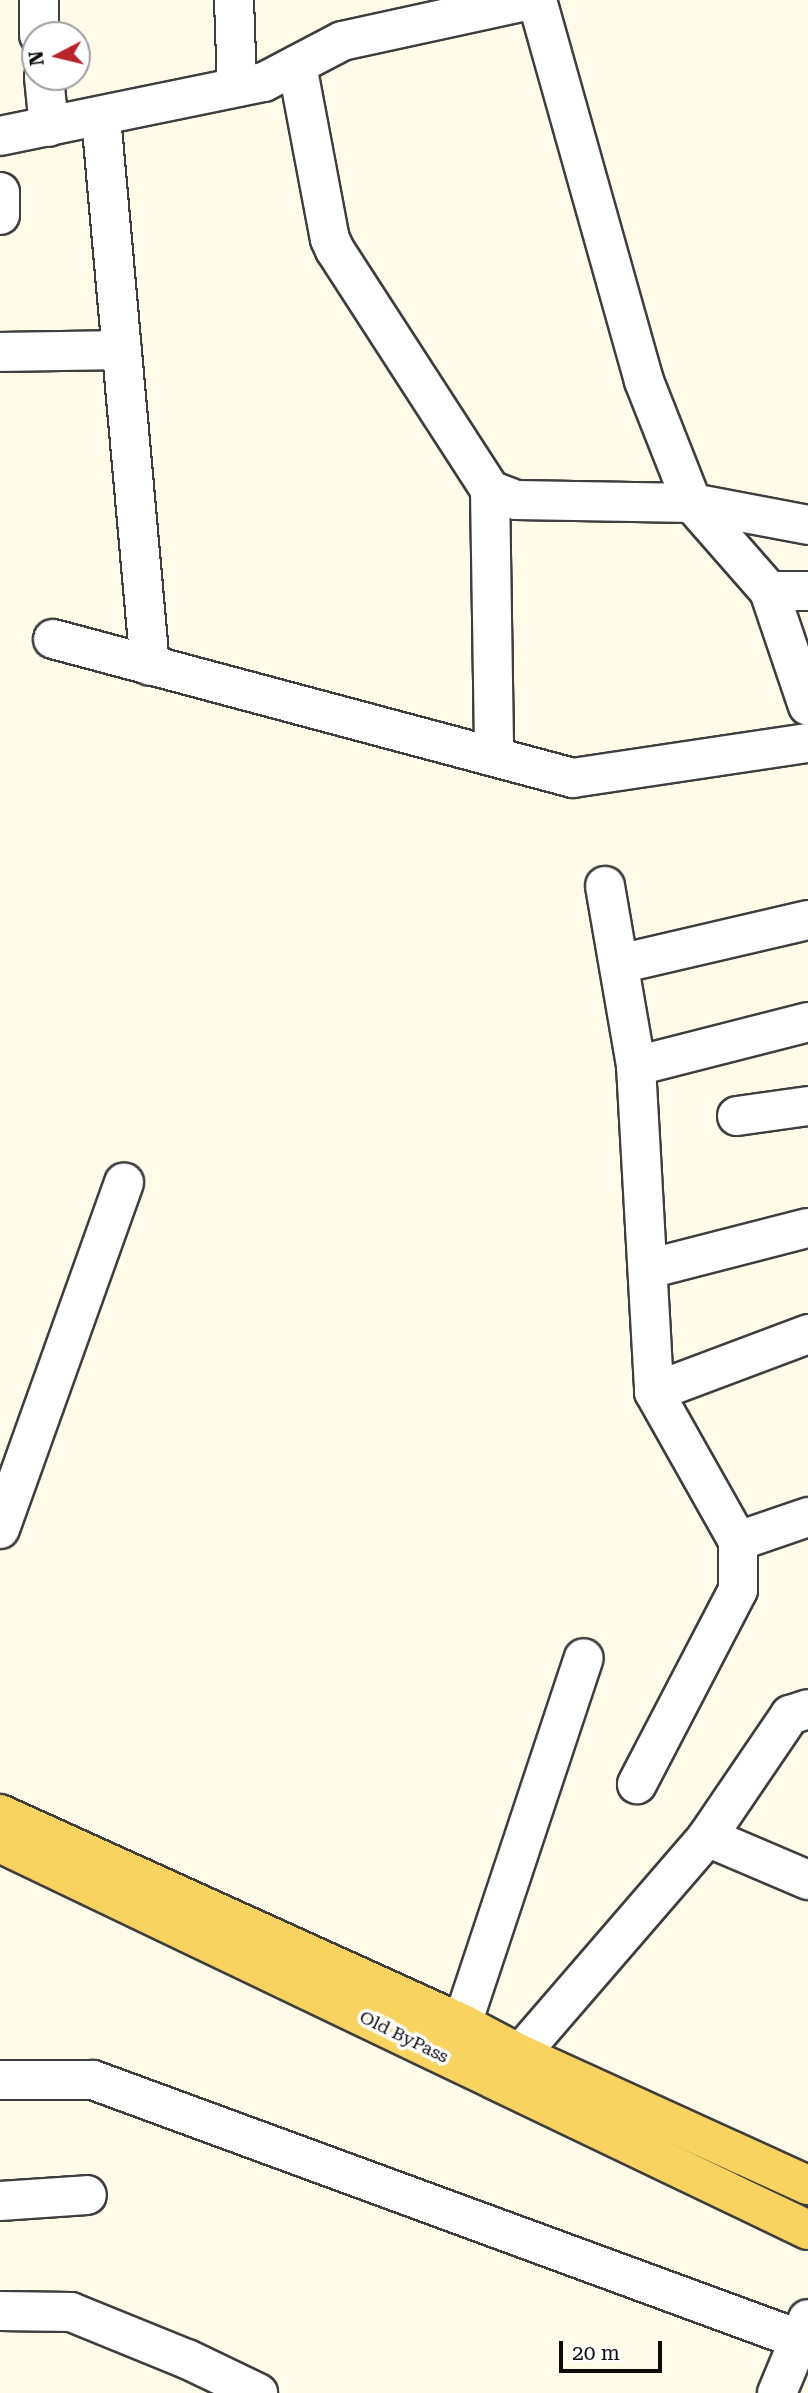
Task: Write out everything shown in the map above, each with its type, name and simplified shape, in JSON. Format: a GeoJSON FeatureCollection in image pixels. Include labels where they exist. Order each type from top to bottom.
{"type":"FeatureCollection","features":[{"type":"Feature","properties":{"kind":"main road","name":"Old ByPass"},"geometry":{"type":"LineString","coordinates":[[0,1814],[463,2024],[510,2069],[808,2230]]}},
{"type":"Feature","properties":{"kind":"main road","name":"Old ByPass"},"geometry":{"type":"LineString","coordinates":[[0,1843],[450,2059],[510,2069],[808,2185]]}},
{"type":"Feature","properties":{"kind":"street"},"geometry":{"type":"LineString","coordinates":[[39,0],[39,21]]}},
{"type":"Feature","properties":{"kind":"street"},"geometry":{"type":"LineString","coordinates":[[234,0],[237,88]]}},
{"type":"Feature","properties":{"kind":"street"},"geometry":{"type":"LineString","coordinates":[[0,136],[264,82],[342,41],[530,0]]}},
{"type":"Feature","properties":{"kind":"street"},"geometry":{"type":"LineString","coordinates":[[537,0],[644,381],[692,503],[769,591],[808,706]]}},
{"type":"Feature","properties":{"kind":"street"},"geometry":{"type":"LineString","coordinates":[[297,65],[330,239],[335,250],[491,490],[494,755]]}},
{"type":"Feature","properties":{"kind":"street"},"geometry":{"type":"LineString","coordinates":[[45,91],[49,127]]}},
{"type":"Feature","properties":{"kind":"street"},"geometry":{"type":"LineString","coordinates":[[101,117],[150,666]]}},
{"type":"Feature","properties":{"kind":"street"},"geometry":{"type":"LineString","coordinates":[[0,192],[0,215]]}},
{"type":"Feature","properties":{"kind":"street"},"geometry":{"type":"LineString","coordinates":[[0,352],[122,350]]}},
{"type":"Feature","properties":{"kind":"street"},"geometry":{"type":"LineString","coordinates":[[491,490],[516,500],[692,503],[808,525]]}},
{"type":"Feature","properties":{"kind":"street"},"geometry":{"type":"LineString","coordinates":[[769,591],[808,591]]}},
{"type":"Feature","properties":{"kind":"street"},"geometry":{"type":"LineString","coordinates":[[53,639],[573,778],[808,743]]}},
{"type":"Feature","properties":{"kind":"street"},"geometry":{"type":"LineString","coordinates":[[605,886],[636,1066],[654,1392],[738,1541],[738,1590],[637,1784]]}},
{"type":"Feature","properties":{"kind":"street"},"geometry":{"type":"LineString","coordinates":[[619,964],[808,920]]}},
{"type":"Feature","properties":{"kind":"street"},"geometry":{"type":"LineString","coordinates":[[636,1066],[808,1022]]}},
{"type":"Feature","properties":{"kind":"street"},"geometry":{"type":"LineString","coordinates":[[737,1116],[808,1105]]}},
{"type":"Feature","properties":{"kind":"street"},"geometry":{"type":"LineString","coordinates":[[0,1530],[124,1182]]}},
{"type":"Feature","properties":{"kind":"street"},"geometry":{"type":"LineString","coordinates":[[648,1269],[808,1228]]}},
{"type":"Feature","properties":{"kind":"street"},"geometry":{"type":"LineString","coordinates":[[654,1392],[808,1334]]}},
{"type":"Feature","properties":{"kind":"street"},"geometry":{"type":"LineString","coordinates":[[738,1541],[808,1517]]}},
{"type":"Feature","properties":{"kind":"street"},"geometry":{"type":"LineString","coordinates":[[450,2059],[584,1658]]}},
{"type":"Feature","properties":{"kind":"street"},"geometry":{"type":"LineString","coordinates":[[510,2069],[707,1837],[790,1715],[808,1709]]}},
{"type":"Feature","properties":{"kind":"street"},"geometry":{"type":"LineString","coordinates":[[707,1837],[808,1880]]}},
{"type":"Feature","properties":{"kind":"street"},"geometry":{"type":"LineString","coordinates":[[0,2080],[93,2080],[803,2329],[777,2393]]}},
{"type":"Feature","properties":{"kind":"street"},"geometry":{"type":"LineString","coordinates":[[0,2201],[87,2195]]}},
{"type":"Feature","properties":{"kind":"street"},"geometry":{"type":"LineString","coordinates":[[0,2311],[71,2312],[189,2376],[258,2393]]}}]}
